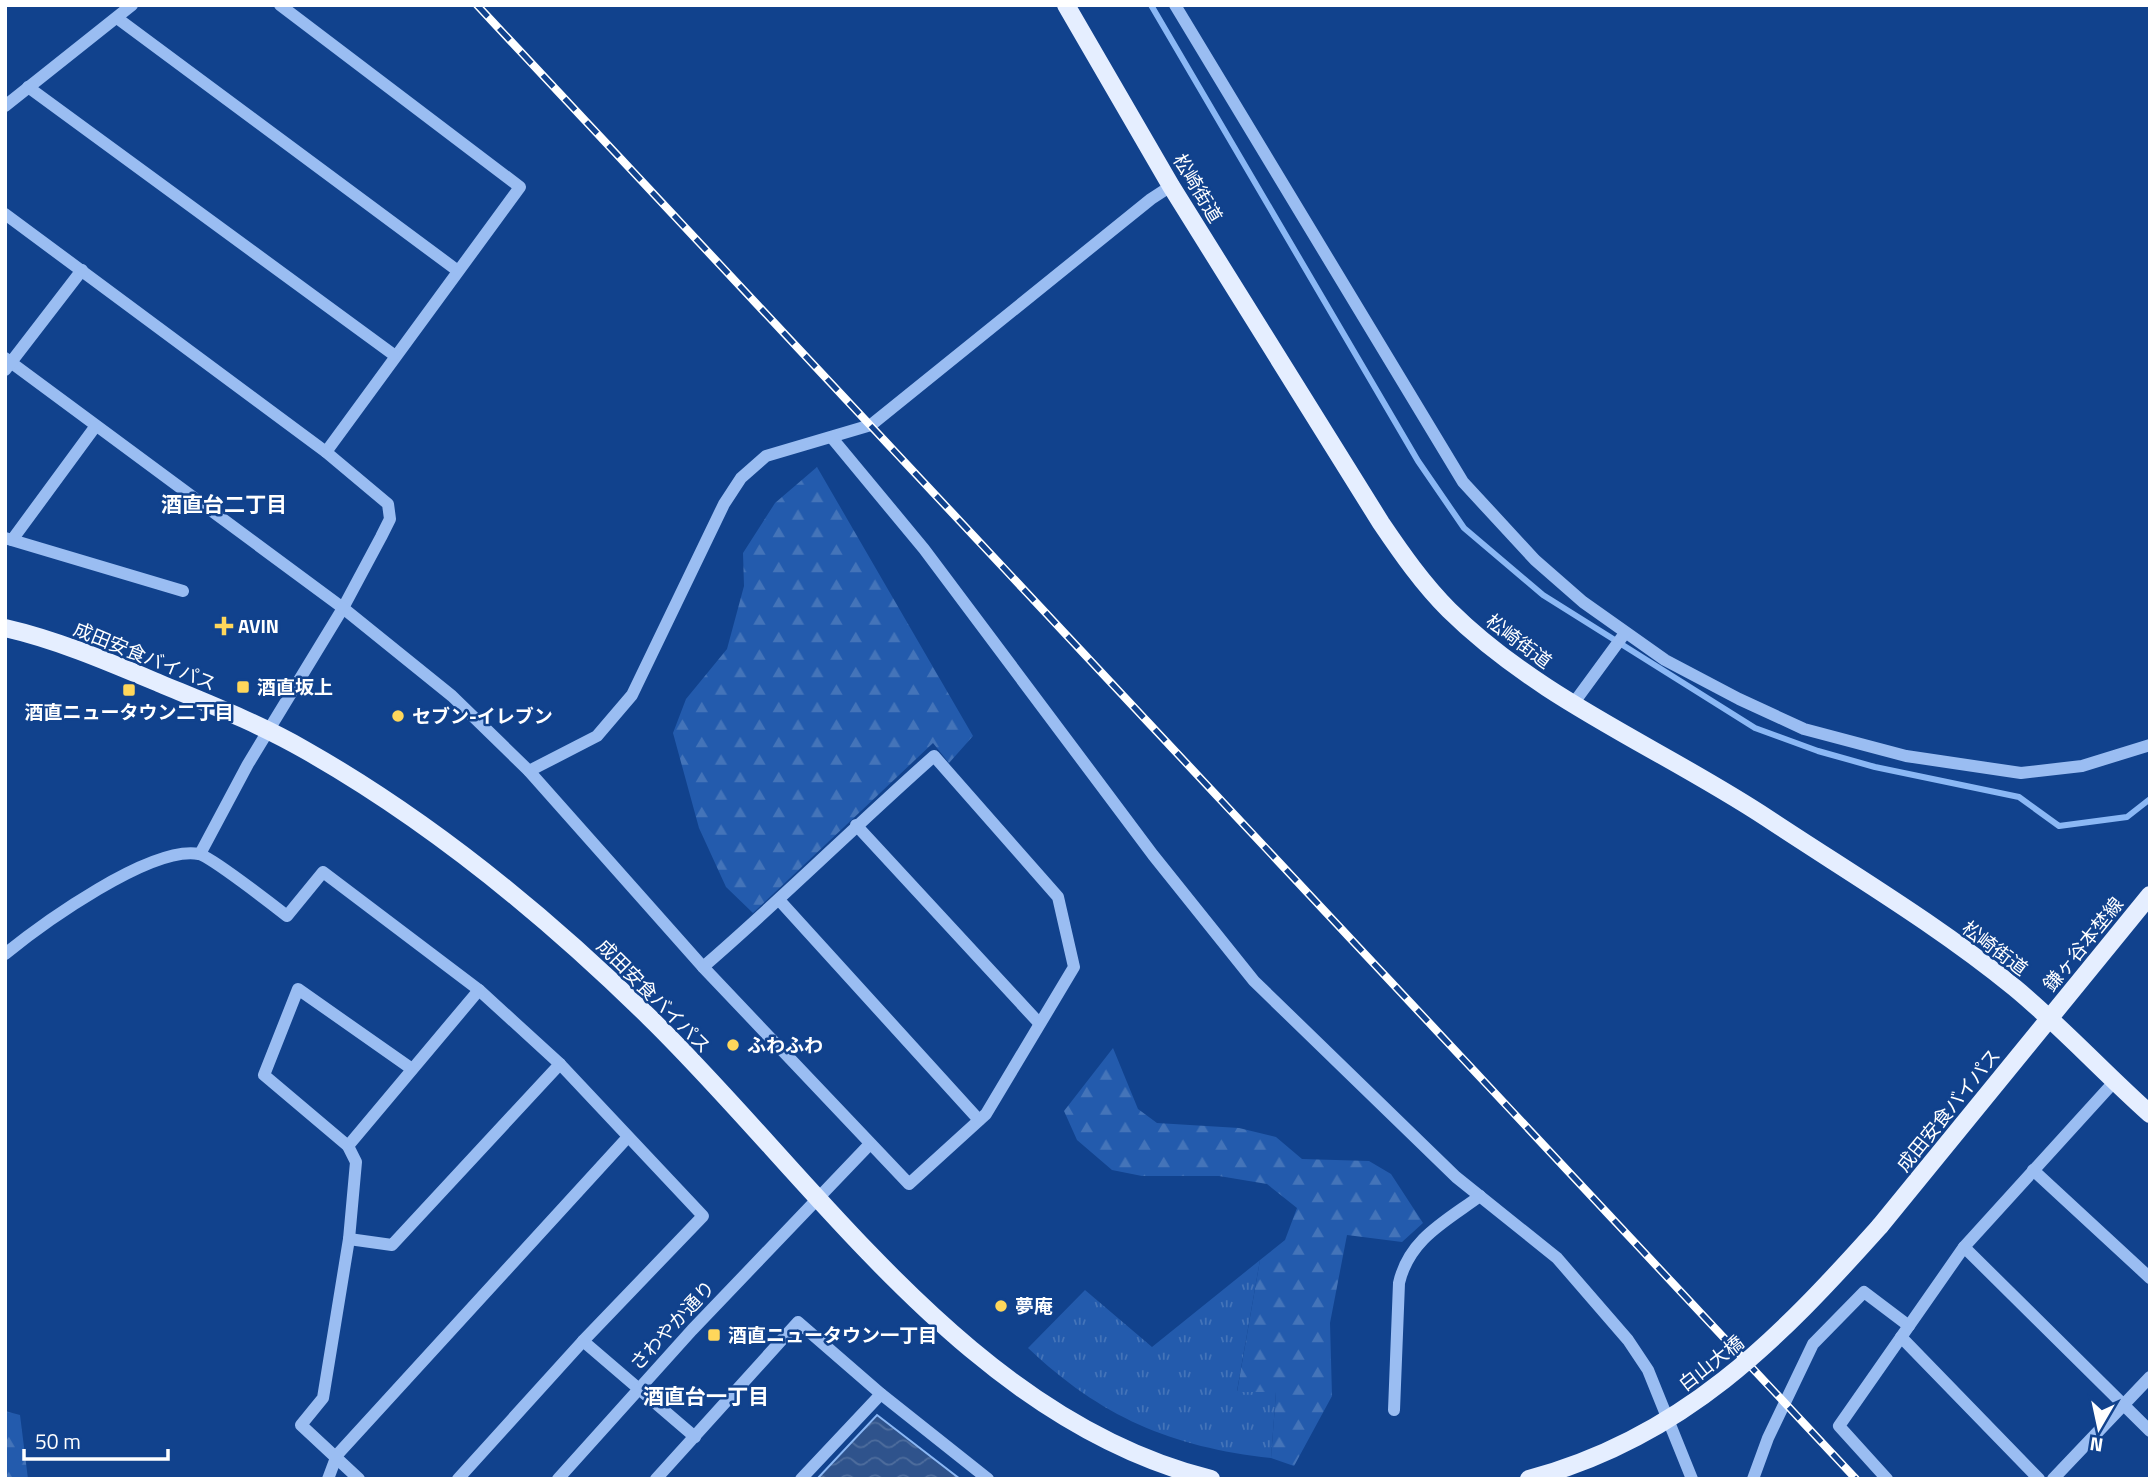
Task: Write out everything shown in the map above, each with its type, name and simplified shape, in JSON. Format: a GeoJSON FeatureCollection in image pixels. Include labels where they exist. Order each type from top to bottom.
{"type":"FeatureCollection","features":[{"type":"Feature","properties":{"kind":"main road","name":"松崎街道"},"geometry":{"type":"LineString","coordinates":[[1066,5],[1171,186],[1413,570],[1448,610],[1486,644],[1573,704],[1740,800],[1920,918],[2015,988],[2150,1114]]}},
{"type":"Feature","properties":{"kind":"main road","name":"成田安食バイパス"},"geometry":{"type":"LineString","coordinates":[[5,628],[111,663],[230,713],[301,747],[377,793],[523,900],[651,1019],[816,1198],[942,1325],[1016,1382],[1089,1431],[1161,1462],[1212,1479]]}},
{"type":"Feature","properties":{"kind":"main road","name":"鎌ヶ谷本埜線"},"geometry":{"type":"LineString","coordinates":[[2049,1020],[2150,895]]}},
{"type":"Feature","properties":{"kind":"main road","name":"成田安食バイパス"},"geometry":{"type":"LineString","coordinates":[[1880,1226],[2049,1020]]}},
{"type":"Feature","properties":{"kind":"main road","name":"白山大橋"},"geometry":{"type":"LineString","coordinates":[[1530,1479],[1578,1463],[1638,1436],[1697,1403],[1807,1308],[1880,1226]]}},
{"type":"Feature","properties":{"kind":"street"},"geometry":{"type":"LineString","coordinates":[[5,106],[132,5]]}},
{"type":"Feature","properties":{"kind":"street"},"geometry":{"type":"LineString","coordinates":[[280,5],[520,187],[394,355],[326,452]]}},
{"type":"Feature","properties":{"kind":"street"},"geometry":{"type":"LineString","coordinates":[[1175,5],[1463,482],[1535,560],[1623,635],[1739,699],[1804,729],[1906,756],[2021,773],[2082,766],[2150,745]]}},
{"type":"Feature","properties":{"kind":"street"},"geometry":{"type":"LineString","coordinates":[[117,18],[458,271]]}},
{"type":"Feature","properties":{"kind":"street"},"geometry":{"type":"LineString","coordinates":[[28,87],[394,355]]}},
{"type":"Feature","properties":{"kind":"street"},"geometry":{"type":"LineString","coordinates":[[529,771],[597,736],[632,695],[724,505],[741,478],[766,456],[871,425],[1151,199],[1171,186]]}},
{"type":"Feature","properties":{"kind":"street"},"geometry":{"type":"LineString","coordinates":[[5,214],[326,452],[388,503],[390,519],[343,608],[200,854]]}},
{"type":"Feature","properties":{"kind":"street"},"geometry":{"type":"LineString","coordinates":[[82,270],[7,364],[343,608],[452,696],[529,771],[703,967],[869,1145],[909,1184],[979,1120],[1074,967],[1058,897],[934,756],[856,825],[779,901],[703,967]]}},
{"type":"Feature","properties":{"kind":"street"},"geometry":{"type":"LineString","coordinates":[[95,427],[9,539],[183,591]]}},
{"type":"Feature","properties":{"kind":"street"},"geometry":{"type":"LineString","coordinates":[[832,438],[924,549],[1226,950],[1292,1019],[1480,1196],[1557,1258],[1629,1339],[1648,1370],[1692,1479]]}},
{"type":"Feature","properties":{"kind":"street"},"geometry":{"type":"LineString","coordinates":[[1573,704],[1623,635]]}},
{"type":"Feature","properties":{"kind":"street"},"geometry":{"type":"LineString","coordinates":[[856,825],[1039,1023]]}},
{"type":"Feature","properties":{"kind":"street"},"geometry":{"type":"LineString","coordinates":[[5,954],[105,883],[174,856],[200,854],[287,916],[323,872],[479,990],[560,1064],[702,1216],[583,1341],[458,1479]]}},
{"type":"Feature","properties":{"kind":"street"},"geometry":{"type":"LineString","coordinates":[[779,901],[979,1120]]}},
{"type":"Feature","properties":{"kind":"street"},"geometry":{"type":"LineString","coordinates":[[359,1479],[337,1455],[301,1425],[323,1398],[349,1239],[356,1162],[348,1146],[264,1075],[298,989],[412,1069]]}},
{"type":"Feature","properties":{"kind":"street"},"geometry":{"type":"LineString","coordinates":[[348,1146],[479,990]]}},
{"type":"Feature","properties":{"kind":"street"},"geometry":{"type":"LineString","coordinates":[[349,1239],[392,1245],[560,1064]]}},
{"type":"Feature","properties":{"kind":"street"},"geometry":{"type":"LineString","coordinates":[[1887,1479],[1839,1426],[1964,1248],[2114,1082]]}},
{"type":"Feature","properties":{"kind":"street"},"geometry":{"type":"LineString","coordinates":[[328,1479],[337,1455],[627,1138]]}},
{"type":"Feature","properties":{"kind":"street","name":"さわやか通り"},"geometry":{"type":"LineString","coordinates":[[558,1479],[639,1388],[869,1145]]}},
{"type":"Feature","properties":{"kind":"street"},"geometry":{"type":"LineString","coordinates":[[2033,1171],[2150,1278]]}},
{"type":"Feature","properties":{"kind":"street"},"geometry":{"type":"LineString","coordinates":[[1394,1410],[1399,1283],[1403,1264],[1420,1240],[1480,1196]]}},
{"type":"Feature","properties":{"kind":"street"},"geometry":{"type":"LineString","coordinates":[[1964,1248],[2150,1431]]}},
{"type":"Feature","properties":{"kind":"street"},"geometry":{"type":"LineString","coordinates":[[1753,1479],[1768,1438],[1813,1344],[1864,1292],[1905,1332],[2039,1479]]}},
{"type":"Feature","properties":{"kind":"street"},"geometry":{"type":"LineString","coordinates":[[656,1479],[798,1322],[881,1394],[988,1479]]}},
{"type":"Feature","properties":{"kind":"street"},"geometry":{"type":"LineString","coordinates":[[583,1341],[695,1437]]}},
{"type":"Feature","properties":{"kind":"street"},"geometry":{"type":"LineString","coordinates":[[2053,1479],[2150,1377]]}},
{"type":"Feature","properties":{"kind":"street"},"geometry":{"type":"LineString","coordinates":[[801,1479],[881,1394]]}},
{"type":"Feature","properties":{"kind":"green space"},"geometry":{"type":"Polygon","coordinates":[[[817,467],[973,736],[949,763],[933,743],[753,913],[726,887],[699,828],[673,733],[686,699],[727,649],[744,586],[743,553],[775,503],[817,467]]]}},
{"type":"Feature","properties":{"kind":"green space"},"geometry":{"type":"Polygon","coordinates":[[[1113,1048],[1138,1109],[1157,1123],[1239,1128],[1276,1137],[1302,1159],[1369,1161],[1391,1174],[1423,1223],[1402,1242],[1347,1235],[1330,1323],[1332,1396],[1294,1466],[1271,1458],[1276,1392],[1237,1392],[1260,1260],[1285,1240],[1297,1208],[1267,1184],[1219,1176],[1142,1176],[1112,1170],[1077,1140],[1064,1111],[1113,1048]]]}},
{"type":"Feature","properties":{"kind":"green space"},"geometry":{"type":"Polygon","coordinates":[[[1260,1260],[1237,1391],[1276,1392],[1271,1458],[1201,1446],[1139,1425],[1083,1393],[1028,1348],[1085,1290],[1152,1347],[1260,1260]]]}},
{"type":"Feature","properties":{"kind":"green space"},"geometry":{"type":"Polygon","coordinates":[[[5,1411],[20,1415],[28,1479],[5,1479],[5,1411]]]}},
{"type":"Feature","properties":{"kind":"water"},"geometry":{"type":"Polygon","coordinates":[[[877,1415],[960,1479],[817,1479],[877,1415]]]}},
{"type":"Feature","properties":{"kind":"waterway"},"geometry":{"type":"LineString","coordinates":[[1151,5],[1418,461],[1464,528],[1543,595],[1755,728],[1818,751],[1875,767],[2019,797],[2059,826],[2127,817],[2150,799]]}},
{"type":"Feature","properties":{"kind":"railway"},"geometry":{"type":"LineString","coordinates":[[477,5],[1856,1479]]}},
{"type":"Feature","properties":{"kind":"place","name":"AVIN"},"geometry":{"type":"Point","coordinates":[224,626]}},
{"type":"Feature","properties":{"kind":"place","name":"酒直坂上"},"geometry":{"type":"Point","coordinates":[243,687]}},
{"type":"Feature","properties":{"kind":"place","name":"酒直ニュータウン二丁目"},"geometry":{"type":"Point","coordinates":[129,690]}},
{"type":"Feature","properties":{"kind":"place","name":"セブン-イレブン"},"geometry":{"type":"Point","coordinates":[398,716]}},
{"type":"Feature","properties":{"kind":"place","name":"ふわふわ"},"geometry":{"type":"Point","coordinates":[733,1045]}},
{"type":"Feature","properties":{"kind":"place","name":"夢庵"},"geometry":{"type":"Point","coordinates":[1001,1306]}},
{"type":"Feature","properties":{"kind":"place","name":"酒直ニュータウン一丁目"},"geometry":{"type":"Point","coordinates":[714,1335]}},
{"type":"Feature","properties":{"kind":"district","name":"酒直台二丁目"},"geometry":{"type":"Point","coordinates":[224,505]}},
{"type":"Feature","properties":{"kind":"district","name":"酒直台一丁目"},"geometry":{"type":"Point","coordinates":[706,1397]}}]}
